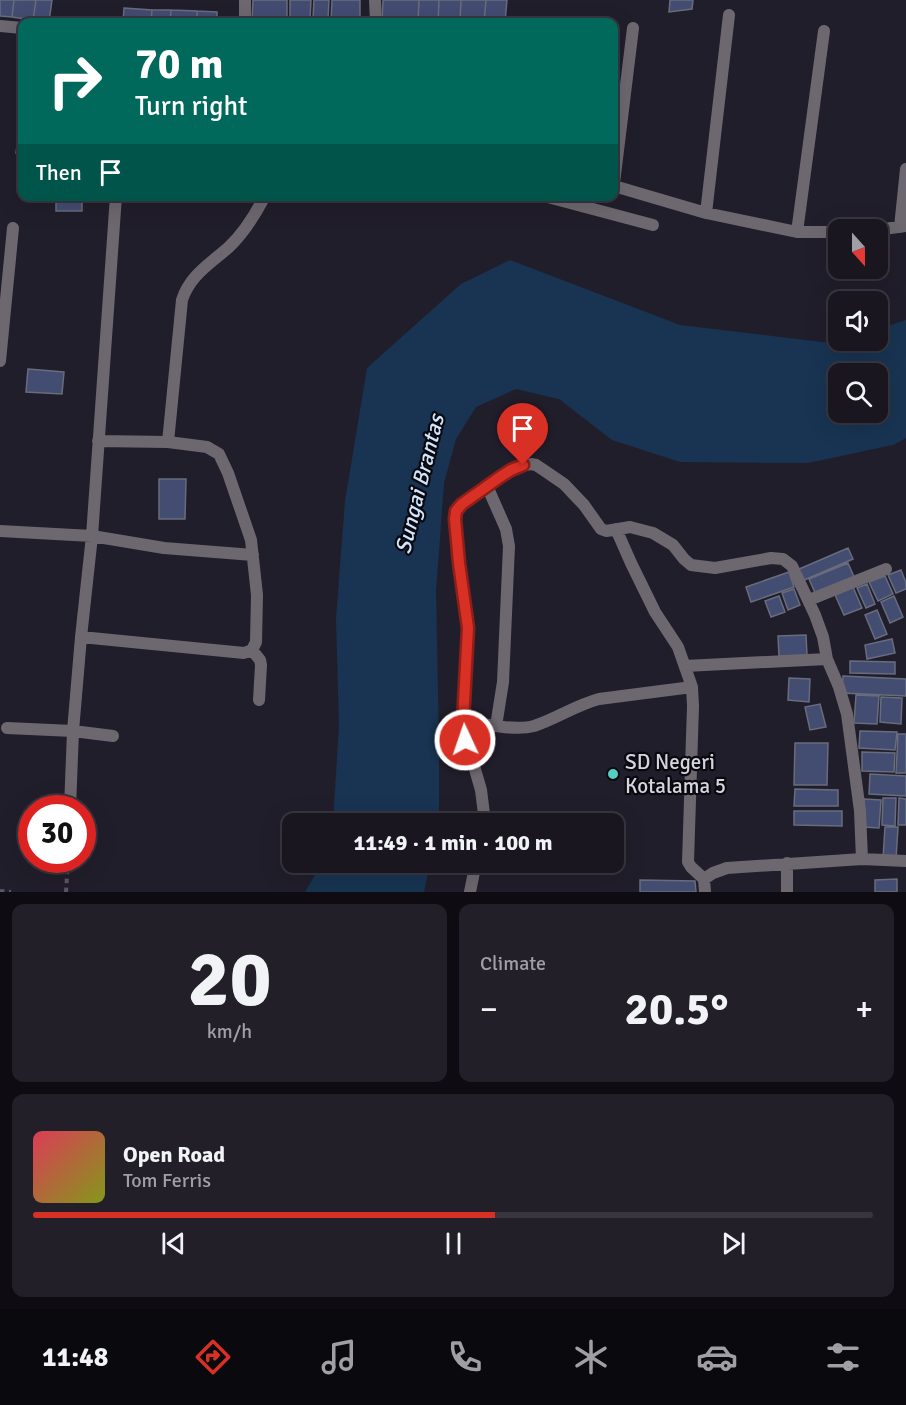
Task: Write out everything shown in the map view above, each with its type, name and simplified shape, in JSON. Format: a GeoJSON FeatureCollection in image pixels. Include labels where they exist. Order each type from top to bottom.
{"type":"FeatureCollection","features":[{"type":"Feature","properties":{"kind":"street"},"geometry":{"type":"LineString","coordinates":[[244,18],[245,0]]}},
{"type":"Feature","properties":{"kind":"street"},"geometry":{"type":"LineString","coordinates":[[375,0],[376,18]]}},
{"type":"Feature","properties":{"kind":"street"},"geometry":{"type":"LineString","coordinates":[[706,213],[729,15]]}},
{"type":"Feature","properties":{"kind":"street"},"geometry":{"type":"LineString","coordinates":[[0,26],[18,28]]}},
{"type":"Feature","properties":{"kind":"street"},"geometry":{"type":"LineString","coordinates":[[618,152],[633,28]]}},
{"type":"Feature","properties":{"kind":"street"},"geometry":{"type":"LineString","coordinates":[[797,232],[824,31]]}},
{"type":"Feature","properties":{"kind":"street"},"geometry":{"type":"LineString","coordinates":[[888,228],[903,226],[906,169]]}},
{"type":"Feature","properties":{"kind":"street"},"geometry":{"type":"LineString","coordinates":[[618,186],[706,213],[797,232],[828,232]]}},
{"type":"Feature","properties":{"kind":"street"},"geometry":{"type":"LineString","coordinates":[[71,795],[81,638],[93,536],[116,201]]}},
{"type":"Feature","properties":{"kind":"street"},"geometry":{"type":"LineString","coordinates":[[168,442],[185,289],[197,274],[230,246],[251,221],[262,201]]}},
{"type":"Feature","properties":{"kind":"street"},"geometry":{"type":"LineString","coordinates":[[563,201],[653,225]]}},
{"type":"Feature","properties":{"kind":"street"},"geometry":{"type":"LineString","coordinates":[[0,361],[13,228]]}},
{"type":"Feature","properties":{"kind":"street"},"geometry":{"type":"LineString","coordinates":[[81,638],[244,653],[252,650],[256,642],[257,595],[251,540],[236,494],[219,454],[207,447],[168,442],[98,441]]}},
{"type":"Feature","properties":{"kind":"street"},"geometry":{"type":"LineString","coordinates":[[484,813],[481,790],[465,740],[463,721],[468,628],[455,515],[462,504],[487,486],[518,466],[531,464],[564,484],[584,505],[601,529],[606,531],[630,527],[653,533],[673,545],[692,565],[715,568],[771,558],[783,559],[792,566],[809,600],[847,714],[860,811],[862,859]]}},
{"type":"Feature","properties":{"kind":"street"},"geometry":{"type":"LineString","coordinates":[[487,486],[506,530],[509,546],[503,682],[496,726]]}},
{"type":"Feature","properties":{"kind":"street"},"geometry":{"type":"LineString","coordinates":[[616,529],[655,612],[678,647],[692,687],[688,862],[704,879],[705,892]]}},
{"type":"Feature","properties":{"kind":"street"},"geometry":{"type":"LineString","coordinates":[[0,531],[93,536],[164,548],[253,555]]}},
{"type":"Feature","properties":{"kind":"street"},"geometry":{"type":"LineString","coordinates":[[809,600],[886,569]]}},
{"type":"Feature","properties":{"kind":"street"},"geometry":{"type":"LineString","coordinates":[[252,650],[261,665],[259,700]]}},
{"type":"Feature","properties":{"kind":"street"},"geometry":{"type":"LineString","coordinates":[[685,666],[827,659]]}},
{"type":"Feature","properties":{"kind":"street"},"geometry":{"type":"LineString","coordinates":[[463,721],[496,726],[532,726],[599,699],[692,687]]}},
{"type":"Feature","properties":{"kind":"street"},"geometry":{"type":"LineString","coordinates":[[7,728],[73,731],[113,736]]}},
{"type":"Feature","properties":{"kind":"street"},"geometry":{"type":"LineString","coordinates":[[704,879],[708,875],[727,868],[862,859],[906,861]]}},
{"type":"Feature","properties":{"kind":"street"},"geometry":{"type":"LineString","coordinates":[[787,863],[787,892]]}},
{"type":"Feature","properties":{"kind":"street"},"geometry":{"type":"LineString","coordinates":[[470,892],[474,873]]}},
{"type":"Feature","properties":{"kind":"path"},"geometry":{"type":"LineString","coordinates":[[66,892],[67,873]]}},
{"type":"Feature","properties":{"kind":"path"},"geometry":{"type":"LineString","coordinates":[[0,891],[11,892]]}},
{"type":"Feature","properties":{"kind":"water","name":"Sungai Brantas"},"geometry":{"type":"Polygon","coordinates":[[[510,260],[680,325],[828,343],[828,351],[888,351],[888,326],[906,320],[906,438],[893,445],[808,463],[680,462],[612,440],[559,399],[516,389],[476,407],[456,439],[444,483],[436,591],[439,813],[334,813],[339,726],[336,619],[345,501],[367,368],[461,284],[510,260]]]}},
{"type":"Feature","properties":{"kind":"water"},"geometry":{"type":"Polygon","coordinates":[[[316,873],[428,873],[424,892],[305,892],[316,873]]]}},
{"type":"Feature","properties":{"kind":"building"},"geometry":{"type":"Polygon","coordinates":[[[0,0],[14,0],[12,17],[0,16],[0,0]]]}},
{"type":"Feature","properties":{"kind":"building"},"geometry":{"type":"Polygon","coordinates":[[[14,0],[36,0],[33,18],[12,17],[14,0]]]}},
{"type":"Feature","properties":{"kind":"building"},"geometry":{"type":"Polygon","coordinates":[[[36,0],[52,0],[50,18],[33,18],[36,0]]]}},
{"type":"Feature","properties":{"kind":"building"},"geometry":{"type":"Polygon","coordinates":[[[253,0],[287,0],[287,18],[252,18],[253,0]]]}},
{"type":"Feature","properties":{"kind":"building"},"geometry":{"type":"Polygon","coordinates":[[[290,0],[311,0],[310,18],[290,17],[290,0]]]}},
{"type":"Feature","properties":{"kind":"building"},"geometry":{"type":"Polygon","coordinates":[[[314,0],[329,0],[328,18],[313,18],[314,0]]]}},
{"type":"Feature","properties":{"kind":"building"},"geometry":{"type":"Polygon","coordinates":[[[332,0],[360,0],[360,18],[331,18],[332,0]]]}},
{"type":"Feature","properties":{"kind":"building"},"geometry":{"type":"Polygon","coordinates":[[[383,0],[419,0],[418,18],[382,18],[383,0]]]}},
{"type":"Feature","properties":{"kind":"building"},"geometry":{"type":"Polygon","coordinates":[[[419,0],[439,0],[438,18],[418,18],[419,0]]]}},
{"type":"Feature","properties":{"kind":"building"},"geometry":{"type":"Polygon","coordinates":[[[439,0],[461,0],[460,18],[438,18],[439,0]]]}},
{"type":"Feature","properties":{"kind":"building"},"geometry":{"type":"Polygon","coordinates":[[[461,0],[486,0],[484,18],[460,18],[461,0]]]}},
{"type":"Feature","properties":{"kind":"building"},"geometry":{"type":"Polygon","coordinates":[[[486,0],[507,0],[505,18],[484,18],[486,0]]]}},
{"type":"Feature","properties":{"kind":"building"},"geometry":{"type":"Polygon","coordinates":[[[670,0],[693,0],[692,9],[669,12],[670,0]]]}},
{"type":"Feature","properties":{"kind":"building"},"geometry":{"type":"Polygon","coordinates":[[[124,8],[152,10],[151,18],[123,18],[124,8]]]}},
{"type":"Feature","properties":{"kind":"building"},"geometry":{"type":"Polygon","coordinates":[[[152,10],[171,10],[170,18],[151,18],[152,10]]]}},
{"type":"Feature","properties":{"kind":"building"},"geometry":{"type":"Polygon","coordinates":[[[171,10],[197,11],[197,18],[170,18],[171,10]]]}},
{"type":"Feature","properties":{"kind":"building"},"geometry":{"type":"Polygon","coordinates":[[[197,11],[217,12],[217,18],[197,18],[197,11]]]}},
{"type":"Feature","properties":{"kind":"building"},"geometry":{"type":"Polygon","coordinates":[[[56,201],[82,201],[82,211],[56,211],[56,201]]]}},
{"type":"Feature","properties":{"kind":"building"},"geometry":{"type":"Polygon","coordinates":[[[28,369],[64,372],[62,394],[26,392],[28,369]]]}},
{"type":"Feature","properties":{"kind":"building"},"geometry":{"type":"Polygon","coordinates":[[[159,479],[186,479],[185,519],[159,519],[159,479]]]}},
{"type":"Feature","properties":{"kind":"building"},"geometry":{"type":"Polygon","coordinates":[[[848,548],[853,559],[802,581],[797,570],[848,548]]]}},
{"type":"Feature","properties":{"kind":"building"},"geometry":{"type":"Polygon","coordinates":[[[848,563],[855,579],[816,595],[809,579],[848,563]]]}},
{"type":"Feature","properties":{"kind":"building"},"geometry":{"type":"Polygon","coordinates":[[[901,570],[906,589],[896,593],[888,575],[901,570]]]}},
{"type":"Feature","properties":{"kind":"building"},"geometry":{"type":"Polygon","coordinates":[[[789,572],[794,587],[751,602],[746,587],[789,572]]]}},
{"type":"Feature","properties":{"kind":"building"},"geometry":{"type":"Polygon","coordinates":[[[885,576],[893,594],[878,601],[869,582],[885,576]]]}},
{"type":"Feature","properties":{"kind":"building"},"geometry":{"type":"Polygon","coordinates":[[[867,584],[875,604],[866,608],[857,588],[867,584]]]}},
{"type":"Feature","properties":{"kind":"building"},"geometry":{"type":"Polygon","coordinates":[[[853,587],[862,608],[844,615],[835,595],[853,587]]]}},
{"type":"Feature","properties":{"kind":"building"},"geometry":{"type":"Polygon","coordinates":[[[794,589],[800,605],[788,610],[782,593],[794,589]]]}},
{"type":"Feature","properties":{"kind":"building"},"geometry":{"type":"Polygon","coordinates":[[[779,596],[785,612],[771,617],[765,601],[779,596]]]}},
{"type":"Feature","properties":{"kind":"building"},"geometry":{"type":"Polygon","coordinates":[[[894,596],[903,617],[890,623],[881,602],[894,596]]]}},
{"type":"Feature","properties":{"kind":"building"},"geometry":{"type":"Polygon","coordinates":[[[877,610],[887,634],[875,639],[865,615],[877,610]]]}},
{"type":"Feature","properties":{"kind":"building"},"geometry":{"type":"Polygon","coordinates":[[[806,635],[807,655],[779,656],[778,636],[806,635]]]}},
{"type":"Feature","properties":{"kind":"building"},"geometry":{"type":"Polygon","coordinates":[[[892,639],[895,653],[867,659],[865,645],[892,639]]]}},
{"type":"Feature","properties":{"kind":"building"},"geometry":{"type":"Polygon","coordinates":[[[850,661],[895,662],[895,674],[850,673],[850,661]]]}},
{"type":"Feature","properties":{"kind":"building"},"geometry":{"type":"Polygon","coordinates":[[[843,676],[906,679],[906,696],[842,693],[843,676]]]}},
{"type":"Feature","properties":{"kind":"building"},"geometry":{"type":"Polygon","coordinates":[[[789,678],[810,679],[809,702],[788,700],[789,678]]]}},
{"type":"Feature","properties":{"kind":"building"},"geometry":{"type":"Polygon","coordinates":[[[856,695],[879,696],[877,724],[854,723],[856,695]]]}},
{"type":"Feature","properties":{"kind":"building"},"geometry":{"type":"Polygon","coordinates":[[[881,697],[902,698],[901,724],[880,722],[881,697]]]}},
{"type":"Feature","properties":{"kind":"building"},"geometry":{"type":"Polygon","coordinates":[[[820,704],[826,727],[810,730],[805,707],[820,704]]]}},
{"type":"Feature","properties":{"kind":"building"},"geometry":{"type":"Polygon","coordinates":[[[860,731],[897,732],[895,750],[859,748],[860,731]]]}},
{"type":"Feature","properties":{"kind":"building"},"geometry":{"type":"Polygon","coordinates":[[[898,734],[906,734],[906,773],[896,773],[898,734]]]}},
{"type":"Feature","properties":{"kind":"building"},"geometry":{"type":"Polygon","coordinates":[[[795,743],[828,743],[827,785],[794,785],[795,743]]]}},
{"type":"Feature","properties":{"kind":"building"},"geometry":{"type":"Polygon","coordinates":[[[862,752],[895,753],[894,772],[862,771],[862,752]]]}},
{"type":"Feature","properties":{"kind":"building"},"geometry":{"type":"Polygon","coordinates":[[[870,774],[906,776],[906,796],[869,794],[870,774]]]}},
{"type":"Feature","properties":{"kind":"building"},"geometry":{"type":"Polygon","coordinates":[[[795,789],[838,790],[838,806],[794,806],[795,789]]]}},
{"type":"Feature","properties":{"kind":"building"},"geometry":{"type":"Polygon","coordinates":[[[883,798],[896,798],[895,826],[882,825],[883,798]]]}},
{"type":"Feature","properties":{"kind":"building"},"geometry":{"type":"Polygon","coordinates":[[[899,798],[906,799],[906,825],[898,825],[899,798]]]}},
{"type":"Feature","properties":{"kind":"building"},"geometry":{"type":"Polygon","coordinates":[[[864,799],[881,800],[879,828],[863,827],[864,799]]]}},
{"type":"Feature","properties":{"kind":"building"},"geometry":{"type":"Polygon","coordinates":[[[794,811],[842,811],[842,826],[794,825],[794,811]]]}},
{"type":"Feature","properties":{"kind":"building"},"geometry":{"type":"Polygon","coordinates":[[[885,827],[898,827],[896,859],[883,859],[885,827]]]}},
{"type":"Feature","properties":{"kind":"building"},"geometry":{"type":"Polygon","coordinates":[[[897,879],[897,892],[875,892],[875,880],[897,879]]]}},
{"type":"Feature","properties":{"kind":"building"},"geometry":{"type":"Polygon","coordinates":[[[640,880],[695,881],[696,892],[640,892],[640,880]]]}},
{"type":"Feature","properties":{"kind":"place","name":"SD Negeri Kotalama 5"},"geometry":{"type":"Point","coordinates":[613,774]}},
{"type":"Feature","properties":{"kind":"route"},"geometry":{"type":"LineString","coordinates":[[465,740],[463,721],[468,628],[459,563],[456,511],[458,507],[500,477],[523,465]]}}]}
